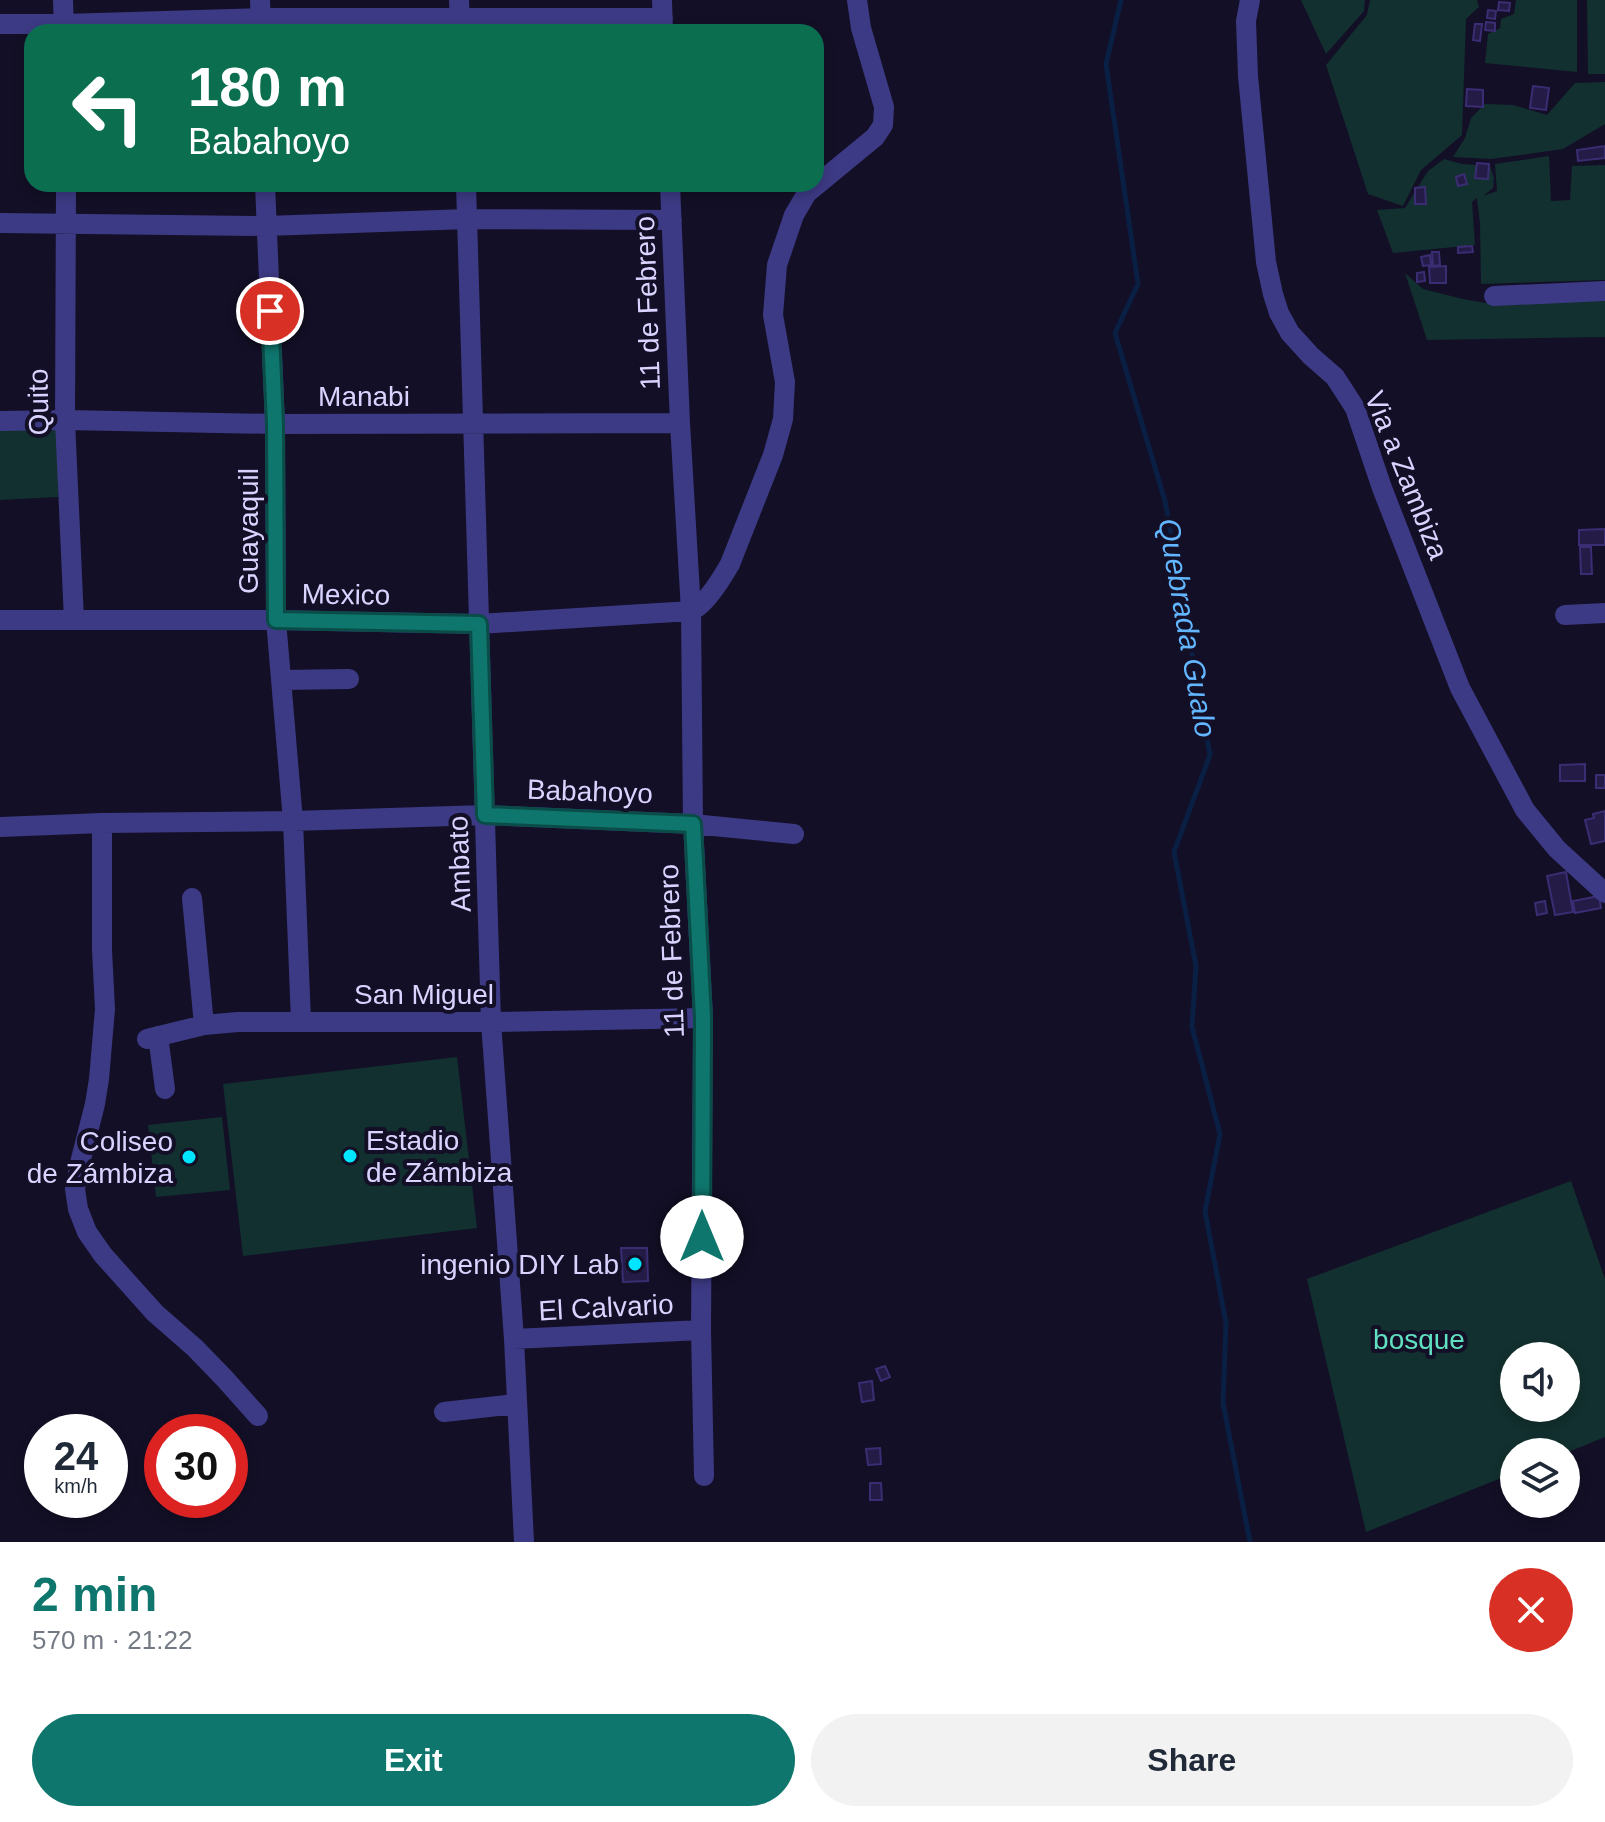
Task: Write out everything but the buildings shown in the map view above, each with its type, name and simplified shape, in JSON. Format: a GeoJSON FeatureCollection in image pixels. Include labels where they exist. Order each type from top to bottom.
{"type":"FeatureCollection","features":[{"type":"Feature","properties":{"kind":"street"},"geometry":{"type":"LineString","coordinates":[[63,0],[64,24]]}},
{"type":"Feature","properties":{"kind":"street"},"geometry":{"type":"LineString","coordinates":[[824,179],[875,137],[883,125],[884,107],[861,28],[857,0]]}},
{"type":"Feature","properties":{"kind":"street","name":"Via a Zambiza"},"geometry":{"type":"LineString","coordinates":[[1250,0],[1246,21],[1248,76],[1266,262],[1279,313],[1290,333],[1335,377],[1355,408],[1382,488],[1460,688],[1525,810],[1557,849],[1605,893]]}},
{"type":"Feature","properties":{"kind":"street"},"geometry":{"type":"LineString","coordinates":[[136,24],[261,17],[663,17]]}},
{"type":"Feature","properties":{"kind":"street"},"geometry":{"type":"LineString","coordinates":[[0,24],[24,26]]}},
{"type":"Feature","properties":{"kind":"street","name":"Quito"},"geometry":{"type":"LineString","coordinates":[[66,192],[65,420],[74,620]]}},
{"type":"Feature","properties":{"kind":"street","name":"Guayaquil"},"geometry":{"type":"LineString","coordinates":[[265,192],[275,424],[276,620],[293,821],[301,1021]]}},
{"type":"Feature","properties":{"kind":"street","name":"Ambato"},"geometry":{"type":"LineString","coordinates":[[466,192],[491,1022],[514,1339],[524,1542]]}},
{"type":"Feature","properties":{"kind":"street","name":"11 de Febrero"},"geometry":{"type":"LineString","coordinates":[[670,192],[691,611],[693,824],[703,1018],[701,1330],[704,1476]]}},
{"type":"Feature","properties":{"kind":"street"},"geometry":{"type":"LineString","coordinates":[[691,611],[697,609],[730,564],[773,455],[783,419],[785,382],[773,315],[777,265],[794,215],[808,192]]}},
{"type":"Feature","properties":{"kind":"street"},"geometry":{"type":"LineString","coordinates":[[0,223],[266,226],[468,219],[672,220]]}},
{"type":"Feature","properties":{"kind":"street"},"geometry":{"type":"LineString","coordinates":[[1494,296],[1605,291]]}},
{"type":"Feature","properties":{"kind":"street","name":"Manabi"},"geometry":{"type":"LineString","coordinates":[[0,421],[680,423]]}},
{"type":"Feature","properties":{"kind":"street","name":"Mexico"},"geometry":{"type":"LineString","coordinates":[[0,620],[479,624],[691,611]]}},
{"type":"Feature","properties":{"kind":"street"},"geometry":{"type":"LineString","coordinates":[[1565,615],[1605,613]]}},
{"type":"Feature","properties":{"kind":"street"},"geometry":{"type":"LineString","coordinates":[[281,680],[349,679]]}},
{"type":"Feature","properties":{"kind":"street","name":"Babahoyo"},"geometry":{"type":"LineString","coordinates":[[0,827],[485,815],[693,824],[794,834]]}},
{"type":"Feature","properties":{"kind":"street"},"geometry":{"type":"LineString","coordinates":[[102,823],[105,1009],[97,1091],[75,1189],[78,1209],[87,1232],[103,1255],[155,1313],[195,1348],[258,1416]]}},
{"type":"Feature","properties":{"kind":"street"},"geometry":{"type":"LineString","coordinates":[[192,898],[204,1025]]}},
{"type":"Feature","properties":{"kind":"street","name":"San Miguel"},"geometry":{"type":"LineString","coordinates":[[165,1089],[153,1038],[204,1025],[301,1021],[491,1022],[703,1018]]}},
{"type":"Feature","properties":{"kind":"street","name":"El Calvario"},"geometry":{"type":"LineString","coordinates":[[514,1339],[701,1330]]}},
{"type":"Feature","properties":{"kind":"street"},"geometry":{"type":"LineString","coordinates":[[444,1412],[516,1404]]}},
{"type":"Feature","properties":{"kind":"green space"},"geometry":{"type":"Polygon","coordinates":[[[1301,0],[1365,0],[1364,11],[1326,54],[1301,0]]]}},
{"type":"Feature","properties":{"kind":"green space"},"geometry":{"type":"Polygon","coordinates":[[[1370,0],[1477,0],[1479,7],[1466,19],[1462,135],[1421,170],[1403,206],[1368,194],[1326,65],[1367,15],[1370,0]]]}},
{"type":"Feature","properties":{"kind":"green space"},"geometry":{"type":"Polygon","coordinates":[[[1516,0],[1577,0],[1577,72],[1485,63],[1488,34],[1500,28],[1501,19],[1514,14],[1516,0]]]}},
{"type":"Feature","properties":{"kind":"green space"},"geometry":{"type":"Polygon","coordinates":[[[1587,0],[1605,0],[1605,74],[1588,74],[1587,0]]]}},
{"type":"Feature","properties":{"kind":"green space"},"geometry":{"type":"Polygon","coordinates":[[[1605,82],[1605,124],[1563,149],[1491,159],[1453,157],[1465,138],[1471,118],[1485,104],[1513,105],[1547,115],[1575,83],[1605,82]]]}},
{"type":"Feature","properties":{"kind":"green space"},"geometry":{"type":"Polygon","coordinates":[[[1549,156],[1551,201],[1570,200],[1572,166],[1605,165],[1605,280],[1481,284],[1477,198],[1472,202],[1475,245],[1393,253],[1377,210],[1405,208],[1428,171],[1444,159],[1490,166],[1493,188],[1483,196],[1497,191],[1495,164],[1549,156]]]}},
{"type":"Feature","properties":{"kind":"green space"},"geometry":{"type":"Polygon","coordinates":[[[1405,273],[1423,289],[1498,305],[1605,300],[1605,337],[1427,340],[1405,273]]]}},
{"type":"Feature","properties":{"kind":"green space"},"geometry":{"type":"Polygon","coordinates":[[[59,427],[58,497],[0,500],[0,428],[59,427]]]}},
{"type":"Feature","properties":{"kind":"green space","name":"Estadio de Zámbiza"},"geometry":{"type":"Polygon","coordinates":[[[457,1057],[477,1228],[243,1256],[223,1084],[457,1057]]]}},
{"type":"Feature","properties":{"kind":"green space","name":"Coliseo de Zámbiza"},"geometry":{"type":"Polygon","coordinates":[[[222,1117],[230,1190],[156,1197],[148,1125],[222,1117]]]}},
{"type":"Feature","properties":{"kind":"green space","name":"bosque"},"geometry":{"type":"Polygon","coordinates":[[[1571,1181],[1605,1279],[1605,1437],[1580,1447],[1580,1438],[1500,1438],[1500,1479],[1366,1532],[1307,1279],[1571,1181]]]}},
{"type":"Feature","properties":{"kind":"waterway","name":"Quebrada Gualo"},"geometry":{"type":"LineString","coordinates":[[1121,0],[1106,64],[1138,284],[1115,333],[1165,501],[1210,755],[1174,852],[1196,966],[1192,1027],[1220,1134],[1205,1211],[1226,1323],[1223,1403],[1250,1542]]}},
{"type":"Feature","properties":{"kind":"place","name":"Estadio de Zámbiza"},"geometry":{"type":"Point","coordinates":[350,1156]}},
{"type":"Feature","properties":{"kind":"place","name":"Coliseo de Zámbiza"},"geometry":{"type":"Point","coordinates":[189,1157]}},
{"type":"Feature","properties":{"kind":"place","name":"ingenio DIY Lab"},"geometry":{"type":"Point","coordinates":[635,1264]}},
{"type":"Feature","properties":{"kind":"route"},"geometry":{"type":"LineString","coordinates":[[270,311],[275,424],[276,620],[479,624],[485,815],[693,824],[703,1018],[702,1237]]}}]}
